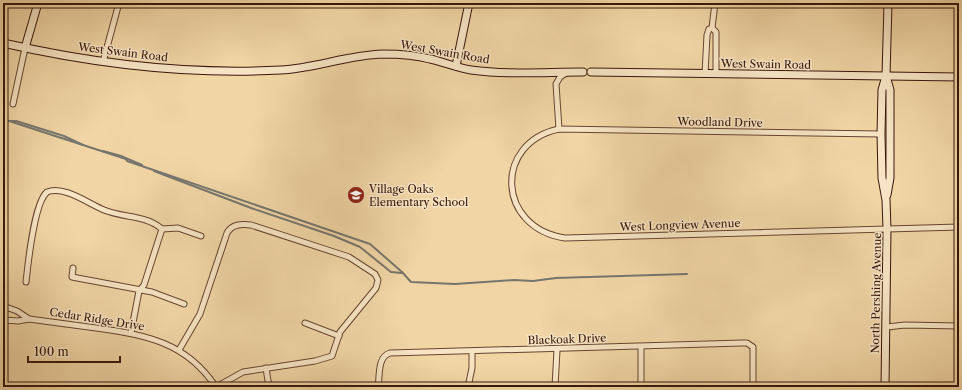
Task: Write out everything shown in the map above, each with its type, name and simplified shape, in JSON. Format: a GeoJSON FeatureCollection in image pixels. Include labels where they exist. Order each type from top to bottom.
{"type":"FeatureCollection","features":[{"type":"Feature","properties":{"kind":"street"},"geometry":{"type":"LineString","coordinates":[[13,104],[25,48],[38,3]]}},
{"type":"Feature","properties":{"kind":"street"},"geometry":{"type":"LineString","coordinates":[[103,62],[119,3]]}},
{"type":"Feature","properties":{"kind":"street"},"geometry":{"type":"LineString","coordinates":[[456,66],[469,3]]}},
{"type":"Feature","properties":{"kind":"street"},"geometry":{"type":"LineString","coordinates":[[705,74],[708,31],[712,28],[715,3]]}},
{"type":"Feature","properties":{"kind":"street","name":"North Pershing Avenue"},"geometry":{"type":"LineString","coordinates":[[885,387],[887,328],[887,229],[886,200],[882,178],[881,134],[882,90],[886,76],[888,3]]}},
{"type":"Feature","properties":{"kind":"street"},"geometry":{"type":"LineString","coordinates":[[712,28],[716,32],[716,74]]}},
{"type":"Feature","properties":{"kind":"street","name":"West Swain Road"},"geometry":{"type":"LineString","coordinates":[[3,43],[103,62],[188,70],[255,71],[309,67],[351,58],[383,54],[429,58],[456,66],[484,71],[959,77]]}},
{"type":"Feature","properties":{"kind":"street"},"geometry":{"type":"LineString","coordinates":[[559,129],[556,84],[560,77],[568,72]]}},
{"type":"Feature","properties":{"kind":"street","name":"North Pershing Avenue"},"geometry":{"type":"LineString","coordinates":[[886,76],[890,90],[890,178],[886,200]]}},
{"type":"Feature","properties":{"kind":"street","name":"Woodland Drive"},"geometry":{"type":"LineString","coordinates":[[559,129],[881,134]]}},
{"type":"Feature","properties":{"kind":"street","name":"West Longview Avenue"},"geometry":{"type":"LineString","coordinates":[[559,129],[549,132],[530,143],[522,152],[515,164],[512,181],[514,198],[522,215],[538,230],[551,236],[565,238],[959,227]]}},
{"type":"Feature","properties":{"kind":"street"},"geometry":{"type":"LineString","coordinates":[[26,282],[32,238],[41,199],[47,192],[56,190],[86,199],[104,210],[147,220],[155,223],[162,229],[178,228],[201,236]]}},
{"type":"Feature","properties":{"kind":"street"},"geometry":{"type":"LineString","coordinates":[[179,350],[200,314],[218,258],[230,229],[236,225],[251,225],[349,257],[375,274],[378,280],[376,288],[339,336],[332,356],[243,372],[216,387]]}},
{"type":"Feature","properties":{"kind":"street"},"geometry":{"type":"LineString","coordinates":[[131,333],[140,290],[144,286],[162,229]]}},
{"type":"Feature","properties":{"kind":"street"},"geometry":{"type":"LineString","coordinates":[[73,268],[72,277],[152,292],[184,304]]}},
{"type":"Feature","properties":{"kind":"street","name":"Cedar Ridge Drive"},"geometry":{"type":"LineString","coordinates":[[3,306],[17,311],[29,319]]}},
{"type":"Feature","properties":{"kind":"street","name":"Cedar Ridge Drive"},"geometry":{"type":"LineString","coordinates":[[3,320],[18,321],[29,319],[131,333],[156,339],[179,350],[202,369],[216,387]]}},
{"type":"Feature","properties":{"kind":"street"},"geometry":{"type":"LineString","coordinates":[[305,323],[339,336]]}},
{"type":"Feature","properties":{"kind":"street"},"geometry":{"type":"LineString","coordinates":[[887,328],[920,324],[959,326]]}},
{"type":"Feature","properties":{"kind":"street","name":"Blackoak Drive"},"geometry":{"type":"LineString","coordinates":[[378,387],[380,361],[384,356],[390,353],[557,350],[742,343],[750,346],[754,351],[753,387]]}},
{"type":"Feature","properties":{"kind":"street"},"geometry":{"type":"LineString","coordinates":[[640,347],[642,387]]}},
{"type":"Feature","properties":{"kind":"street"},"geometry":{"type":"LineString","coordinates":[[555,387],[557,350]]}},
{"type":"Feature","properties":{"kind":"street"},"geometry":{"type":"LineString","coordinates":[[468,387],[472,368],[472,352]]}},
{"type":"Feature","properties":{"kind":"street"},"geometry":{"type":"LineString","coordinates":[[266,368],[269,387]]}},
{"type":"Feature","properties":{"kind":"waterway"},"geometry":{"type":"LineString","coordinates":[[3,119],[126,159],[127,161],[370,244],[402,272],[411,282],[455,284],[514,280],[533,281],[556,278],[687,274]]}},
{"type":"Feature","properties":{"kind":"waterway"},"geometry":{"type":"LineString","coordinates":[[3,121],[16,121],[64,136],[83,145]]}},
{"type":"Feature","properties":{"kind":"waterway"},"geometry":{"type":"LineString","coordinates":[[103,151],[121,156],[142,165]]}},
{"type":"Feature","properties":{"kind":"waterway"},"geometry":{"type":"LineString","coordinates":[[154,171],[251,208],[334,236],[360,247],[391,272],[402,273]]}},
{"type":"Feature","properties":{"kind":"place","name":"Village Oaks Elementary School"},"geometry":{"type":"Point","coordinates":[356,195]}}]}
